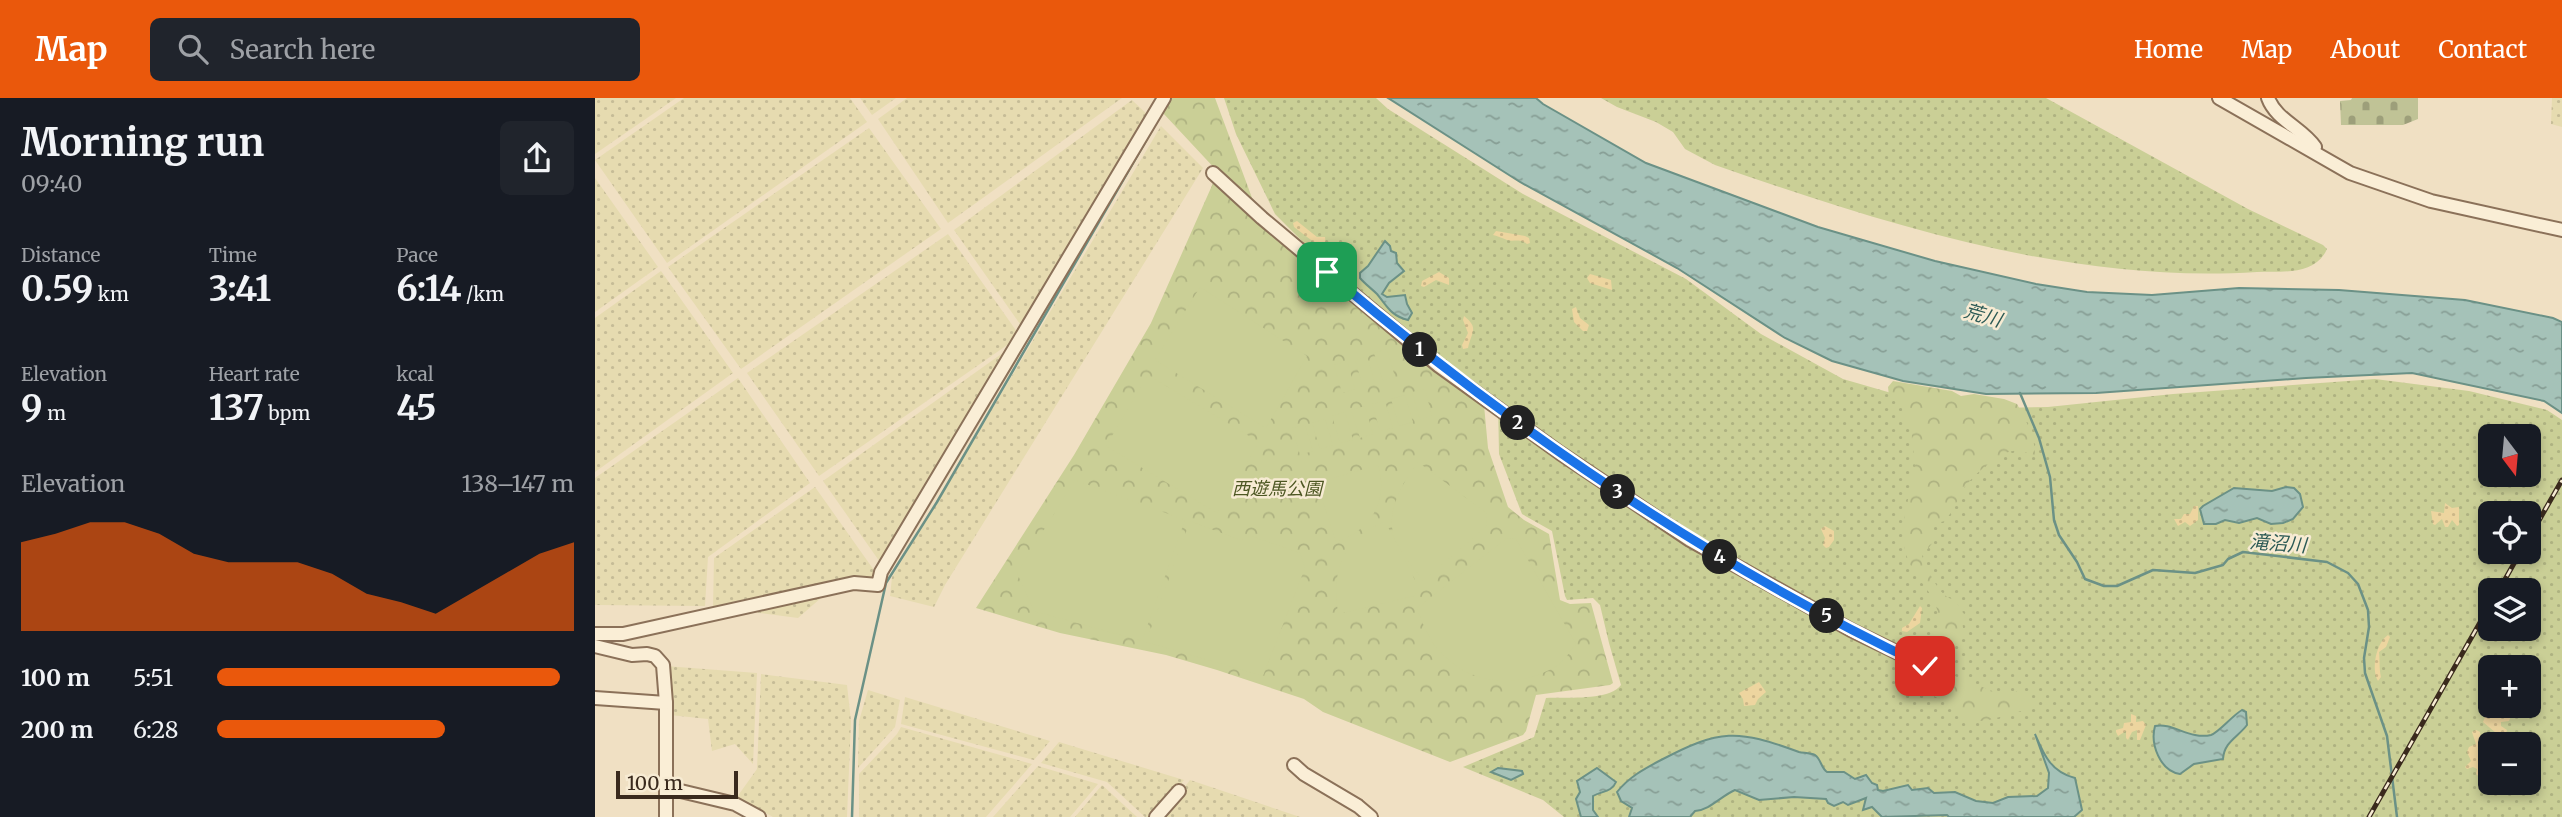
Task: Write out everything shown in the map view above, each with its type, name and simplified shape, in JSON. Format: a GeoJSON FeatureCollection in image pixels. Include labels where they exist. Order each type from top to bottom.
{"type":"FeatureCollection","features":[{"type":"Feature","properties":{"kind":"street"},"geometry":{"type":"LineString","coordinates":[[595,634],[623,634],[854,583],[878,584],[881,572],[1164,98]]}},
{"type":"Feature","properties":{"kind":"street"},"geometry":{"type":"LineString","coordinates":[[2219,98],[2350,173],[2403,193],[2476,213],[2562,230]]}},
{"type":"Feature","properties":{"kind":"street"},"geometry":{"type":"LineString","coordinates":[[2268,98],[2274,111],[2299,128],[2320,155]]}},
{"type":"Feature","properties":{"kind":"street"},"geometry":{"type":"LineString","coordinates":[[1213,173],[1262,218],[1439,366],[1560,453],[1690,540],[1851,630],[1925,666]]}},
{"type":"Feature","properties":{"kind":"street"},"geometry":{"type":"LineString","coordinates":[[595,646],[632,655],[655,656],[663,665],[668,788],[666,817]]}},
{"type":"Feature","properties":{"kind":"street"},"geometry":{"type":"LineString","coordinates":[[595,698],[666,703]]}},
{"type":"Feature","properties":{"kind":"street"},"geometry":{"type":"LineString","coordinates":[[1294,765],[1371,817]]}},
{"type":"Feature","properties":{"kind":"street"},"geometry":{"type":"LineString","coordinates":[[668,788],[734,804],[759,817]]}},
{"type":"Feature","properties":{"kind":"street"},"geometry":{"type":"LineString","coordinates":[[1156,817],[1179,791]]}},
{"type":"Feature","properties":{"kind":"shaded area"},"geometry":{"type":"Polygon","coordinates":[[[595,98],[676,98],[595,154],[595,98]]]}},
{"type":"Feature","properties":{"kind":"shaded area"},"geometry":{"type":"Polygon","coordinates":[[[684,98],[850,98],[867,122],[667,263],[595,160],[684,98]]]}},
{"type":"Feature","properties":{"kind":"shaded area"},"geometry":{"type":"Polygon","coordinates":[[[860,98],[896,98],[872,115],[860,98]]]}},
{"type":"Feature","properties":{"kind":"shaded area"},"geometry":{"type":"Polygon","coordinates":[[[907,98],[1122,98],[948,223],[878,119],[907,98]]]}},
{"type":"Feature","properties":{"kind":"shaded area"},"geometry":{"type":"Polygon","coordinates":[[[2552,98],[2562,98],[2562,127],[2551,124],[2552,98]]]}},
{"type":"Feature","properties":{"kind":"shaded area"},"geometry":{"type":"Polygon","coordinates":[[[1132,100],[1151,118],[1022,327],[954,230],[1132,100]]]}},
{"type":"Feature","properties":{"kind":"shaded area"},"geometry":{"type":"Polygon","coordinates":[[[1161,126],[1203,168],[945,585],[934,607],[890,596],[892,577],[1161,126]]]}},
{"type":"Feature","properties":{"kind":"shaded area"},"geometry":{"type":"Polygon","coordinates":[[[869,128],[941,229],[741,369],[668,267],[869,128]]]}},
{"type":"Feature","properties":{"kind":"shaded area"},"geometry":{"type":"Polygon","coordinates":[[[595,178],[658,267],[595,312],[595,178]]]}},
{"type":"Feature","properties":{"kind":"shaded area"},"geometry":{"type":"Polygon","coordinates":[[[948,234],[1020,336],[819,476],[747,373],[948,234]]]}},
{"type":"Feature","properties":{"kind":"shaded area"},"geometry":{"type":"Polygon","coordinates":[[[661,271],[733,373],[595,472],[595,318],[661,271]]]}},
{"type":"Feature","properties":{"kind":"shaded area"},"geometry":{"type":"Polygon","coordinates":[[[1014,345],[882,565],[823,481],[1014,345]]]}},
{"type":"Feature","properties":{"kind":"shaded area"},"geometry":{"type":"Polygon","coordinates":[[[738,378],[810,483],[708,557],[705,606],[595,605],[595,478],[738,378]]]}},
{"type":"Feature","properties":{"kind":"shaded area"},"geometry":{"type":"Polygon","coordinates":[[[815,487],[876,573],[871,582],[845,577],[798,618],[713,607],[714,558],[815,487]]]}},
{"type":"Feature","properties":{"kind":"shaded area"},"geometry":{"type":"Polygon","coordinates":[[[665,666],[757,673],[753,764],[735,744],[712,751],[708,719],[670,715],[665,666]]]}},
{"type":"Feature","properties":{"kind":"shaded area"},"geometry":{"type":"Polygon","coordinates":[[[761,674],[847,685],[851,721],[847,817],[773,817],[737,797],[757,769],[761,674]]]}},
{"type":"Feature","properties":{"kind":"shaded area"},"geometry":{"type":"Polygon","coordinates":[[[868,690],[900,700],[895,727],[858,768],[859,721],[868,690]]]}},
{"type":"Feature","properties":{"kind":"shaded area"},"geometry":{"type":"Polygon","coordinates":[[[905,697],[1050,741],[1034,760],[901,724],[905,697]]]}},
{"type":"Feature","properties":{"kind":"shaded area"},"geometry":{"type":"Polygon","coordinates":[[[901,727],[1032,764],[986,817],[859,817],[859,774],[901,727]]]}},
{"type":"Feature","properties":{"kind":"shaded area"},"geometry":{"type":"Polygon","coordinates":[[[1059,742],[1184,780],[1153,817],[1145,817],[1107,782],[1041,763],[1059,742]]]}},
{"type":"Feature","properties":{"kind":"shaded area"},"geometry":{"type":"Polygon","coordinates":[[[1038,766],[1098,784],[1070,817],[993,817],[1038,766]]]}},
{"type":"Feature","properties":{"kind":"shaded area"},"geometry":{"type":"Polygon","coordinates":[[[1190,780],[1300,817],[1162,817],[1190,780]]]}},
{"type":"Feature","properties":{"kind":"shaded area"},"geometry":{"type":"Polygon","coordinates":[[[1102,785],[1137,817],[1075,817],[1102,785]]]}},
{"type":"Feature","properties":{"kind":"green space","name":"西遊馬公園"},"geometry":{"type":"Polygon","coordinates":[[[1171,98],[1215,98],[1261,222],[1353,303],[1484,405],[1488,448],[1508,507],[1549,534],[1560,600],[1570,604],[1591,603],[1613,683],[1536,695],[1523,735],[1450,762],[1323,712],[1304,699],[1217,670],[1166,655],[1060,633],[976,608],[1074,455],[1151,323],[1218,172],[1163,113],[1171,98]]]}},
{"type":"Feature","properties":{"kind":"green space"},"geometry":{"type":"Polygon","coordinates":[[[1224,98],[1376,98],[1388,109],[1523,194],[1686,279],[1761,334],[1843,379],[1912,399],[1995,408],[2048,407],[2173,394],[2375,379],[2469,391],[2547,410],[2562,420],[2562,817],[1564,817],[1543,800],[1463,767],[1534,737],[1546,698],[1597,696],[1607,694],[1621,685],[1600,605],[1593,598],[1567,600],[1552,531],[1522,514],[1499,454],[1498,401],[1383,313],[1327,266],[1275,214],[1236,134],[1224,98]]]}},
{"type":"Feature","properties":{"kind":"green space"},"geometry":{"type":"Polygon","coordinates":[[[1601,98],[2046,98],[2248,209],[2327,249],[2315,264],[2297,270],[2187,273],[2118,269],[1981,246],[1847,209],[1715,165],[1685,149],[1673,132],[1656,122],[1601,98]]]}},
{"type":"Feature","properties":{"kind":"green space"},"geometry":{"type":"Polygon","coordinates":[[[2352,98],[2418,98],[2418,119],[2403,125],[2341,125],[2340,101],[2352,98]]]}},
{"type":"Feature","properties":{"kind":"green space"},"geometry":{"type":"Polygon","coordinates":[[[1200,287],[1307,356],[1266,428],[1155,360],[1200,287]]]}},
{"type":"Feature","properties":{"kind":"green space"},"geometry":{"type":"Polygon","coordinates":[[[1387,349],[1395,377],[1383,381],[1374,353],[1387,349]]]}},
{"type":"Feature","properties":{"kind":"green space"},"geometry":{"type":"Polygon","coordinates":[[[1367,356],[1375,383],[1363,387],[1355,360],[1367,356]]]}},
{"type":"Feature","properties":{"kind":"green space"},"geometry":{"type":"Polygon","coordinates":[[[1347,361],[1355,389],[1342,393],[1334,365],[1347,361]]]}},
{"type":"Feature","properties":{"kind":"green space"},"geometry":{"type":"Polygon","coordinates":[[[1148,375],[1259,442],[1217,513],[1106,446],[1148,375]]]}},
{"type":"Feature","properties":{"kind":"green space"},"geometry":{"type":"Polygon","coordinates":[[[1893,381],[1952,391],[1961,396],[1974,394],[2004,399],[2017,404],[2029,429],[2035,455],[2013,451],[1992,461],[1977,474],[1965,487],[1945,521],[1937,523],[1932,529],[1934,541],[1922,556],[1939,589],[1955,600],[1964,614],[1964,633],[1950,647],[1937,669],[1995,692],[2011,695],[2020,689],[2028,695],[2032,708],[1972,722],[1930,694],[1921,690],[1902,689],[1895,681],[1907,676],[1926,676],[1939,645],[1940,623],[1934,602],[1905,552],[1905,517],[1915,465],[1913,428],[1903,417],[1902,402],[1889,396],[1888,387],[1893,381]]]}},
{"type":"Feature","properties":{"kind":"green space"},"geometry":{"type":"Polygon","coordinates":[[[1425,389],[1432,416],[1420,420],[1412,392],[1425,389]]]}},
{"type":"Feature","properties":{"kind":"green space"},"geometry":{"type":"Polygon","coordinates":[[[1405,395],[1413,422],[1399,426],[1391,399],[1405,395]]]}},
{"type":"Feature","properties":{"kind":"green space"},"geometry":{"type":"Polygon","coordinates":[[[1385,401],[1393,428],[1380,431],[1372,404],[1385,401]]]}},
{"type":"Feature","properties":{"kind":"green space"},"geometry":{"type":"Polygon","coordinates":[[[1365,406],[1373,434],[1360,438],[1351,410],[1365,406]]]}},
{"type":"Feature","properties":{"kind":"green space"},"geometry":{"type":"Polygon","coordinates":[[[1345,412],[1353,440],[1340,443],[1332,416],[1345,412]]]}},
{"type":"Feature","properties":{"kind":"green space"},"geometry":{"type":"Polygon","coordinates":[[[1325,419],[1333,445],[1320,449],[1312,423],[1325,419]]]}},
{"type":"Feature","properties":{"kind":"green space"},"geometry":{"type":"Polygon","coordinates":[[[1305,425],[1313,451],[1300,455],[1292,428],[1305,425]]]}},
{"type":"Feature","properties":{"kind":"green space"},"geometry":{"type":"Polygon","coordinates":[[[1418,462],[1486,513],[1487,526],[1423,581],[1398,546],[1392,524],[1398,495],[1418,462]]]}},
{"type":"Feature","properties":{"kind":"green space"},"geometry":{"type":"Polygon","coordinates":[[[1378,465],[1381,490],[1374,512],[1359,530],[1336,542],[1319,489],[1323,481],[1378,465]]]}},
{"type":"Feature","properties":{"kind":"green space"},"geometry":{"type":"Polygon","coordinates":[[[1075,480],[1185,520],[1142,641],[1034,611],[1017,573],[1075,480]]]}},
{"type":"Feature","properties":{"kind":"green space"},"geometry":{"type":"Polygon","coordinates":[[[1190,521],[1240,540],[1251,536],[1300,553],[1305,568],[1263,676],[1146,642],[1190,521]]]}},
{"type":"Feature","properties":{"kind":"green space"},"geometry":{"type":"Polygon","coordinates":[[[1385,521],[1419,588],[1414,596],[1338,612],[1337,582],[1343,557],[1359,537],[1385,521]]]}},
{"type":"Feature","properties":{"kind":"green space"},"geometry":{"type":"Polygon","coordinates":[[[1507,538],[1516,539],[1576,644],[1558,665],[1542,673],[1509,681],[1477,676],[1448,660],[1430,638],[1417,608],[1507,538]]]}},
{"type":"Feature","properties":{"kind":"sand"},"geometry":{"type":"Polygon","coordinates":[[[1297,221],[1317,237],[1325,237],[1326,247],[1320,249],[1294,227],[1293,223],[1297,221]]]}},
{"type":"Feature","properties":{"kind":"sand"},"geometry":{"type":"Polygon","coordinates":[[[1496,231],[1525,236],[1530,243],[1493,235],[1496,231]]]}},
{"type":"Feature","properties":{"kind":"sand"},"geometry":{"type":"Polygon","coordinates":[[[1439,272],[1449,278],[1449,285],[1436,280],[1421,286],[1422,281],[1439,272]]]}},
{"type":"Feature","properties":{"kind":"sand"},"geometry":{"type":"Polygon","coordinates":[[[1590,274],[1611,280],[1612,290],[1590,283],[1587,278],[1590,274]]]}},
{"type":"Feature","properties":{"kind":"sand"},"geometry":{"type":"Polygon","coordinates":[[[1576,307],[1580,318],[1589,325],[1587,331],[1583,331],[1574,322],[1572,309],[1576,307]]]}},
{"type":"Feature","properties":{"kind":"sand"},"geometry":{"type":"Polygon","coordinates":[[[1464,316],[1472,324],[1473,330],[1468,348],[1463,349],[1462,345],[1468,333],[1464,316]]]}},
{"type":"Feature","properties":{"kind":"sand"},"geometry":{"type":"Polygon","coordinates":[[[2445,503],[2452,508],[2459,507],[2459,525],[2452,520],[2448,527],[2445,527],[2442,519],[2433,524],[2431,511],[2444,513],[2445,503]]]}},
{"type":"Feature","properties":{"kind":"sand"},"geometry":{"type":"Polygon","coordinates":[[[2194,506],[2198,506],[2198,520],[2190,526],[2185,522],[2178,526],[2174,519],[2190,514],[2194,506]]]}},
{"type":"Feature","properties":{"kind":"sand"},"geometry":{"type":"Polygon","coordinates":[[[1825,526],[1834,531],[1834,540],[1826,548],[1823,545],[1825,538],[1821,529],[1825,526]]]}},
{"type":"Feature","properties":{"kind":"sand"},"geometry":{"type":"Polygon","coordinates":[[[1920,606],[1920,623],[1907,632],[1902,631],[1902,628],[1909,624],[1920,606]]]}},
{"type":"Feature","properties":{"kind":"sand"},"geometry":{"type":"Polygon","coordinates":[[[2388,635],[2390,637],[2386,647],[2379,652],[2381,677],[2378,681],[2375,670],[2376,656],[2380,644],[2388,635]]]}},
{"type":"Feature","properties":{"kind":"sand"},"geometry":{"type":"Polygon","coordinates":[[[1759,682],[1766,692],[1755,705],[1744,706],[1739,693],[1759,682]]]}},
{"type":"Feature","properties":{"kind":"sand"},"geometry":{"type":"Polygon","coordinates":[[[2131,714],[2136,716],[2136,722],[2143,721],[2146,725],[2140,740],[2137,740],[2137,730],[2132,732],[2128,740],[2126,731],[2118,736],[2116,732],[2123,728],[2124,723],[2131,722],[2131,714]]]}},
{"type":"Feature","properties":{"kind":"sand"},"geometry":{"type":"Polygon","coordinates":[[[2485,718],[2510,718],[2509,721],[2501,722],[2506,732],[2495,732],[2483,722],[2485,718]]]}},
{"type":"Feature","properties":{"kind":"sand"},"geometry":{"type":"Polygon","coordinates":[[[2472,732],[2480,732],[2478,776],[2477,769],[2465,767],[2471,761],[2467,752],[2469,747],[2476,744],[2472,732]]]}},
{"type":"Feature","properties":{"kind":"water","name":"荒川"},"geometry":{"type":"Polygon","coordinates":[[[1388,98],[1536,98],[1646,163],[1818,227],[1935,261],[2036,284],[2087,292],[2152,295],[2239,288],[2339,290],[2465,300],[2553,318],[2562,322],[2562,413],[2544,401],[2412,373],[2096,393],[1986,394],[1903,381],[1832,361],[1785,338],[1677,268],[1520,182],[1388,98]]]}},
{"type":"Feature","properties":{"kind":"water"},"geometry":{"type":"Polygon","coordinates":[[[1385,241],[1391,251],[1396,253],[1397,263],[1404,271],[1389,283],[1382,294],[1387,297],[1405,295],[1412,313],[1408,320],[1393,313],[1360,278],[1360,273],[1385,241]]]}},
{"type":"Feature","properties":{"kind":"water"},"geometry":{"type":"Polygon","coordinates":[[[2234,488],[2272,491],[2294,488],[2300,494],[2303,507],[2293,519],[2271,524],[2257,518],[2239,523],[2225,520],[2216,524],[2204,524],[2200,509],[2234,488]]]}},
{"type":"Feature","properties":{"kind":"water"},"geometry":{"type":"Polygon","coordinates":[[[2242,710],[2246,712],[2247,725],[2229,744],[2223,759],[2194,764],[2180,774],[2167,768],[2158,756],[2154,741],[2155,726],[2168,726],[2196,735],[2211,735],[2242,710]]]}},
{"type":"Feature","properties":{"kind":"water"},"geometry":{"type":"Polygon","coordinates":[[[2035,734],[2045,756],[2054,767],[2075,778],[2082,810],[2074,817],[1882,817],[1872,807],[1863,810],[1866,798],[1848,805],[1843,802],[1834,806],[1826,799],[1794,797],[1759,800],[1735,790],[1706,808],[1695,811],[1690,817],[1629,817],[1632,808],[1621,801],[1617,792],[1643,770],[1699,742],[1744,736],[1815,755],[1827,772],[1844,772],[1855,779],[1866,775],[1877,785],[1878,790],[1908,785],[1912,790],[1928,788],[1934,793],[1955,792],[1976,801],[1993,803],[2008,797],[2037,796],[2048,788],[2049,773],[2035,734]]]}},
{"type":"Feature","properties":{"kind":"water"},"geometry":{"type":"Polygon","coordinates":[[[1498,768],[1522,771],[1523,774],[1511,780],[1491,772],[1498,768]]]}},
{"type":"Feature","properties":{"kind":"water"},"geometry":{"type":"Polygon","coordinates":[[[1597,768],[1616,782],[1609,790],[1593,796],[1593,810],[1598,817],[1581,817],[1576,799],[1580,792],[1577,781],[1597,768]]]}},
{"type":"Feature","properties":{"kind":"waterway"},"geometry":{"type":"LineString","coordinates":[[852,817],[855,720],[886,583],[937,502],[1159,118]]}},
{"type":"Feature","properties":{"kind":"waterway","name":"滝沼川"},"geometry":{"type":"LineString","coordinates":[[2020,393],[2039,438],[2050,477],[2054,520],[2059,535],[2085,579],[2104,586],[2117,586],[2153,570],[2195,573],[2223,565],[2228,559],[2243,552],[2327,562],[2348,573],[2358,584],[2368,610],[2365,673],[2387,736],[2397,817]]}},
{"type":"Feature","properties":{"kind":"railway"},"geometry":{"type":"LineString","coordinates":[[2541,517],[2562,480]]}},
{"type":"Feature","properties":{"kind":"railway"},"geometry":{"type":"LineString","coordinates":[[2506,578],[2514,564]]}},
{"type":"Feature","properties":{"kind":"railway"},"geometry":{"type":"LineString","coordinates":[[2369,817],[2478,626]]}},
{"type":"Feature","properties":{"kind":"route"},"geometry":{"type":"LineString","coordinates":[[1327,272],[1439,366],[1560,453],[1690,540],[1851,630],[1925,666]]}}]}
